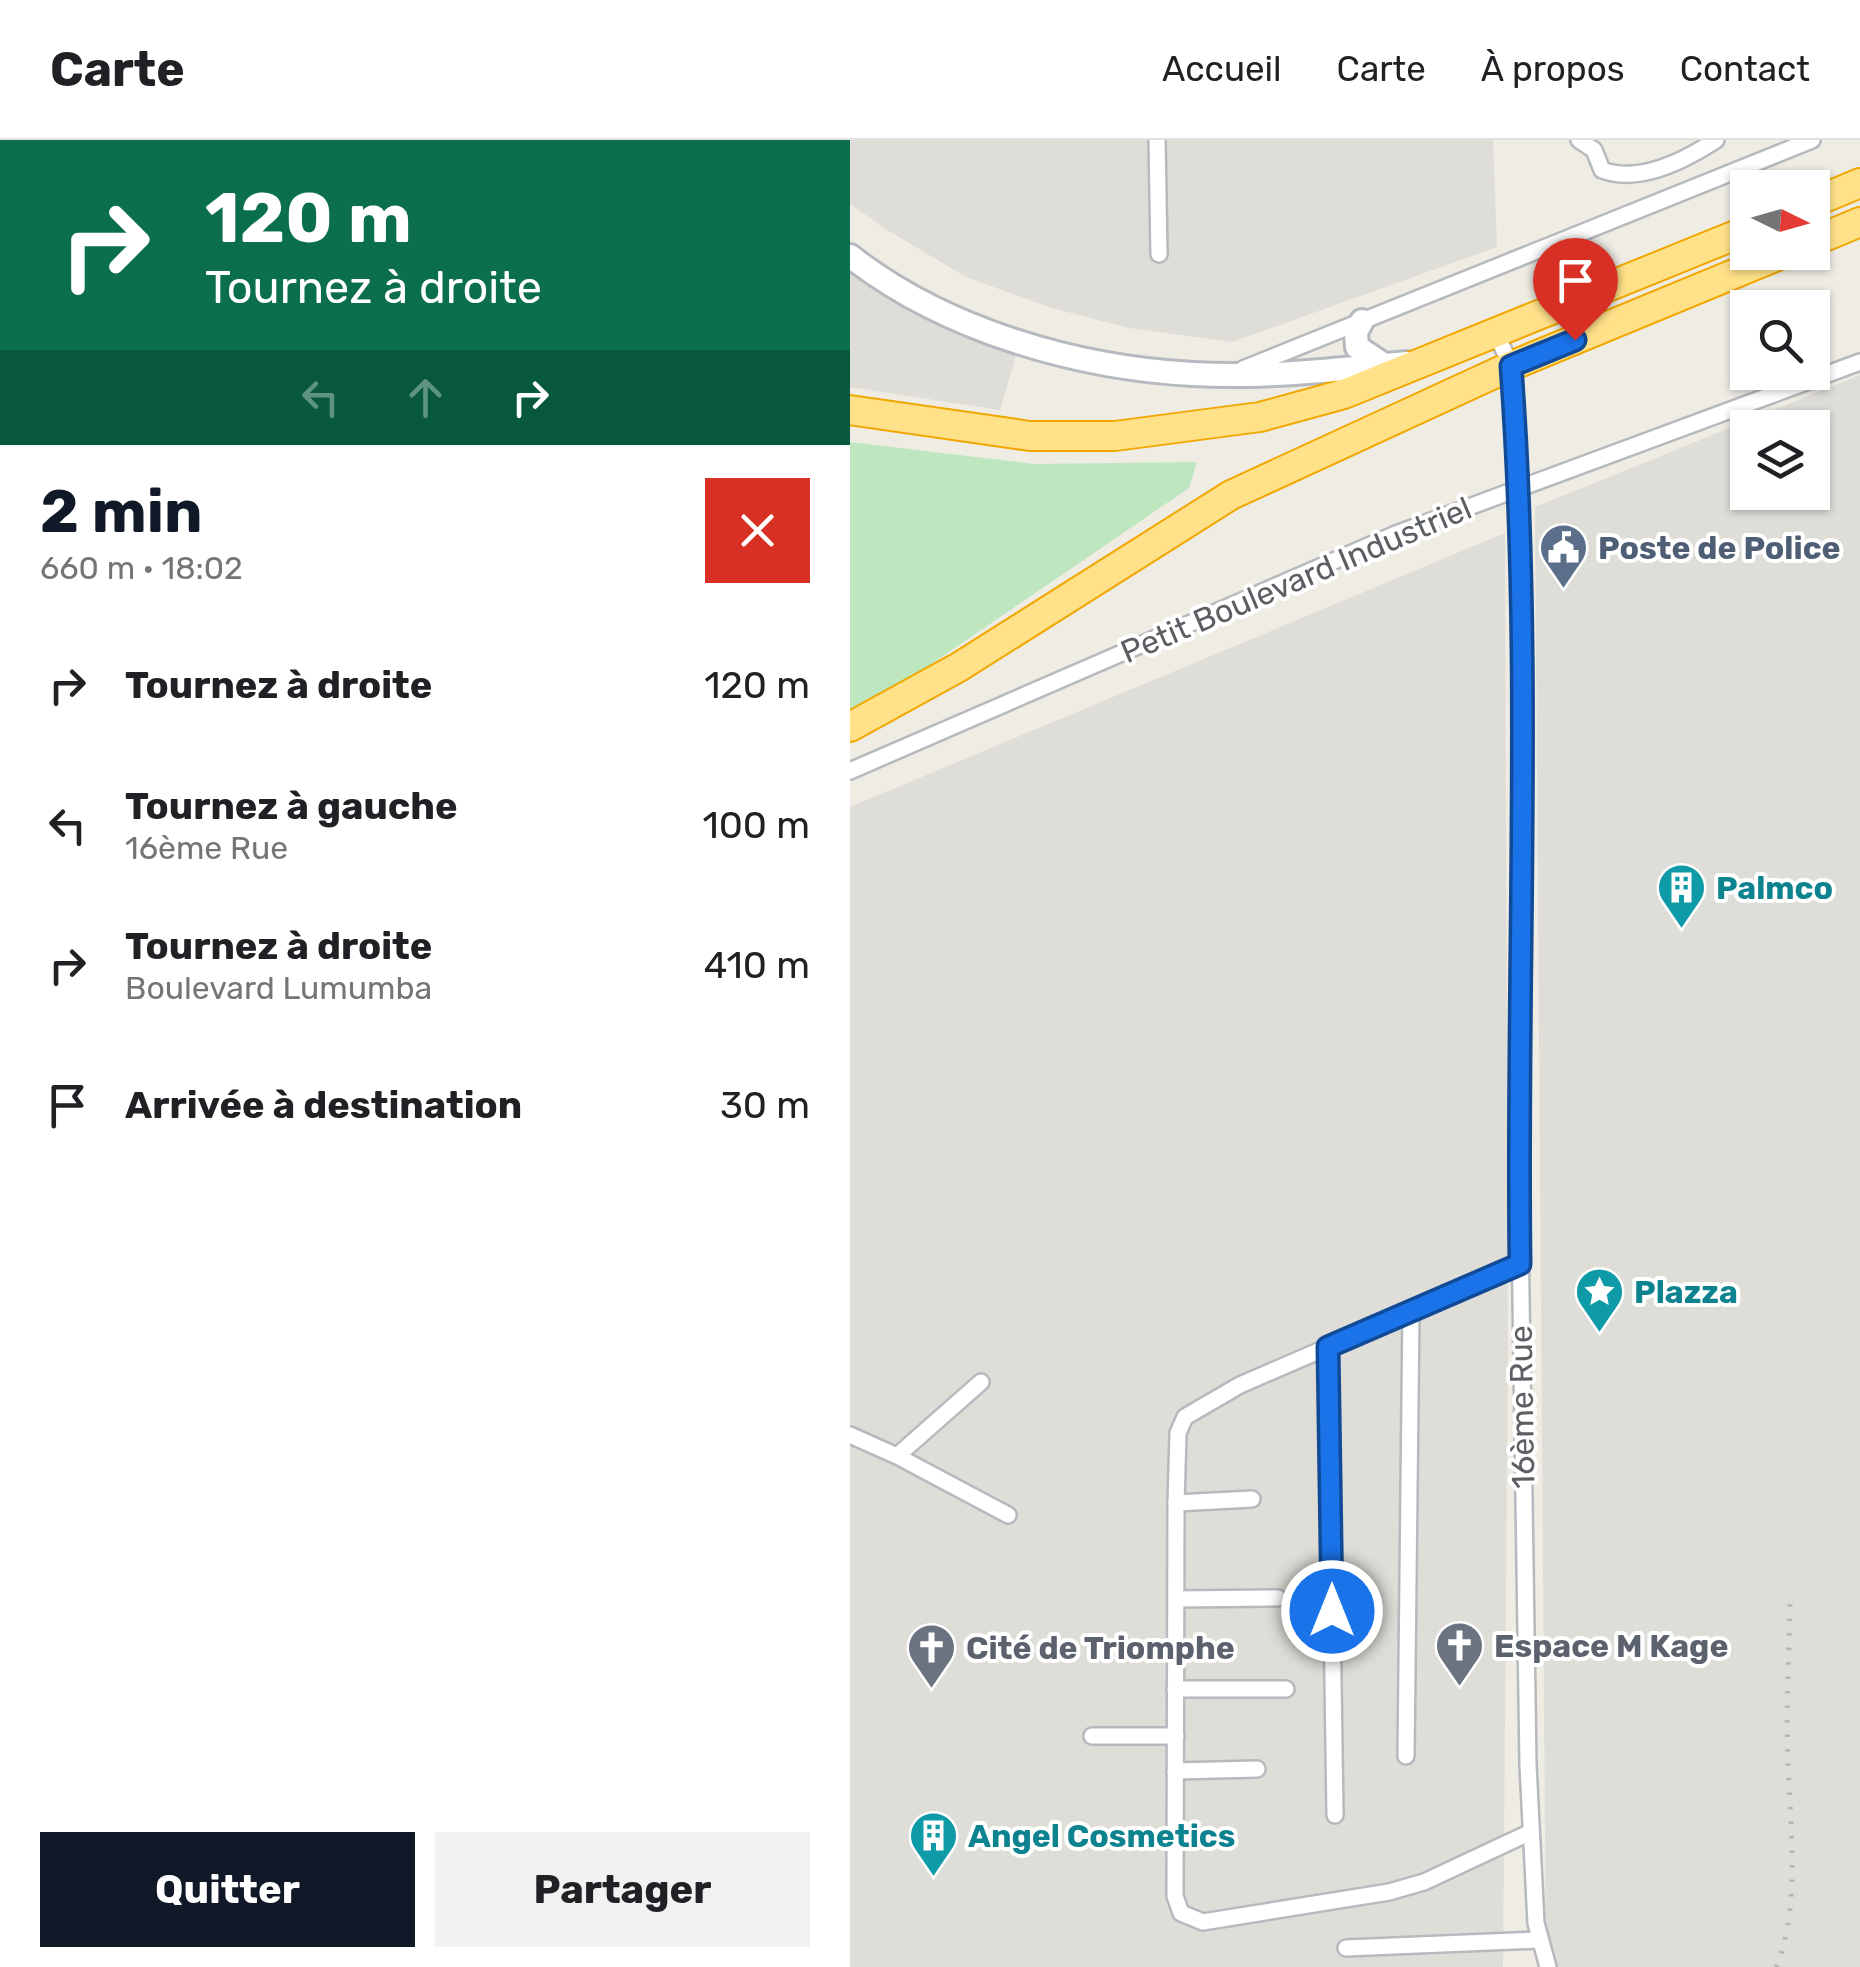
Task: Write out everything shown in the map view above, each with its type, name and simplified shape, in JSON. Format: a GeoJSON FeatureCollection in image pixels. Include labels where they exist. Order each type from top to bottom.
{"type":"FeatureCollection","features":[{"type":"Feature","properties":{"kind":"highway"},"geometry":{"type":"LineString","coordinates":[[1830,196],[1860,183]]}},
{"type":"Feature","properties":{"kind":"highway"},"geometry":{"type":"LineString","coordinates":[[1830,234],[1860,222]]}},
{"type":"Feature","properties":{"kind":"highway"},"geometry":{"type":"LineString","coordinates":[[850,410],[963,429],[1114,436],[1192,428],[1293,409],[1430,361],[1730,237]]}},
{"type":"Feature","properties":{"kind":"highway"},"geometry":{"type":"LineString","coordinates":[[850,728],[959,668],[1231,495],[1511,366],[1743,270]]}},
{"type":"Feature","properties":{"kind":"main road"},"geometry":{"type":"LineString","coordinates":[[850,256],[933,306],[1008,338],[1124,366],[1194,374],[1430,361]]}},
{"type":"Feature","properties":{"kind":"main road"},"geometry":{"type":"LineString","coordinates":[[1362,322],[1356,332],[1357,347],[1384,365]]}},
{"type":"Feature","properties":{"kind":"street"},"geometry":{"type":"LineString","coordinates":[[1157,140],[1160,254]]}},
{"type":"Feature","properties":{"kind":"street"},"geometry":{"type":"LineString","coordinates":[[1580,140],[1594,150],[1602,170],[1623,178],[1689,158],[1716,140]]}},
{"type":"Feature","properties":{"kind":"street"},"geometry":{"type":"LineString","coordinates":[[1235,373],[1812,140]]}},
{"type":"Feature","properties":{"kind":"street"},"geometry":{"type":"LineString","coordinates":[[1496,333],[1511,366]]}},
{"type":"Feature","properties":{"kind":"street","name":"Petit Boulevard Industriel"},"geometry":{"type":"LineString","coordinates":[[850,771],[1520,486],[1860,362]]}},
{"type":"Feature","properties":{"kind":"street","name":"16ème Rue"},"geometry":{"type":"LineString","coordinates":[[1511,366],[1520,486],[1520,1264],[1531,1832],[1538,1940],[1548,1967]]}},
{"type":"Feature","properties":{"kind":"street"},"geometry":{"type":"LineString","coordinates":[[1520,1264],[1240,1385],[1184,1416],[1178,1432],[1176,1502],[1175,1896],[1182,1913],[1202,1922],[1389,1892],[1424,1882],[1531,1832]]}},
{"type":"Feature","properties":{"kind":"street"},"geometry":{"type":"LineString","coordinates":[[1406,1756],[1411,1311]]}},
{"type":"Feature","properties":{"kind":"street"},"geometry":{"type":"LineString","coordinates":[[1328,1347],[1334,1815]]}},
{"type":"Feature","properties":{"kind":"street"},"geometry":{"type":"LineString","coordinates":[[897,1456],[981,1382]]}},
{"type":"Feature","properties":{"kind":"street"},"geometry":{"type":"LineString","coordinates":[[850,1435],[1008,1515]]}},
{"type":"Feature","properties":{"kind":"street"},"geometry":{"type":"LineString","coordinates":[[1176,1502],[1252,1499]]}},
{"type":"Feature","properties":{"kind":"street"},"geometry":{"type":"LineString","coordinates":[[1176,1599],[1278,1598]]}},
{"type":"Feature","properties":{"kind":"street"},"geometry":{"type":"LineString","coordinates":[[1175,1689],[1286,1689]]}},
{"type":"Feature","properties":{"kind":"street"},"geometry":{"type":"LineString","coordinates":[[1092,1736],[1176,1736]]}},
{"type":"Feature","properties":{"kind":"street"},"geometry":{"type":"LineString","coordinates":[[1175,1772],[1257,1769]]}},
{"type":"Feature","properties":{"kind":"street"},"geometry":{"type":"LineString","coordinates":[[1346,1948],[1538,1940]]}},
{"type":"Feature","properties":{"kind":"shaded area"},"geometry":{"type":"Polygon","coordinates":[[[850,140],[1493,140],[1497,247],[1232,342],[1129,328],[1052,308],[966,277],[884,228],[850,204],[850,140]]]}},
{"type":"Feature","properties":{"kind":"shaded area"},"geometry":{"type":"Polygon","coordinates":[[[850,273],[1016,355],[1000,410],[850,387],[850,273]]]}},
{"type":"Feature","properties":{"kind":"shaded area"},"geometry":{"type":"Polygon","coordinates":[[[1860,375],[1860,1967],[1546,1967],[1535,507],[1730,428],[1730,510],[1830,510],[1830,410],[1774,410],[1860,375]]]}},
{"type":"Feature","properties":{"kind":"shaded area"},"geometry":{"type":"Polygon","coordinates":[[[1505,533],[1508,1350],[1503,1967],[850,1967],[850,807],[1505,533]]]}},
{"type":"Feature","properties":{"kind":"green space"},"geometry":{"type":"Polygon","coordinates":[[[850,442],[1034,464],[1197,462],[1189,488],[911,678],[850,710],[850,442]]]}},
{"type":"Feature","properties":{"kind":"railway"},"geometry":{"type":"LineString","coordinates":[[1776,1967],[1789,1920],[1791,1893],[1787,1722],[1790,1601]]}},
{"type":"Feature","properties":{"kind":"place","name":"Poste de Police"},"geometry":{"type":"Point","coordinates":[1563,590]}},
{"type":"Feature","properties":{"kind":"place","name":"Palmco"},"geometry":{"type":"Point","coordinates":[1681,930]}},
{"type":"Feature","properties":{"kind":"place","name":"Plazza"},"geometry":{"type":"Point","coordinates":[1599,1334]}},
{"type":"Feature","properties":{"kind":"place","name":"Espace M Kage"},"geometry":{"type":"Point","coordinates":[1459,1688]}},
{"type":"Feature","properties":{"kind":"place","name":"Cité de Triomphe"},"geometry":{"type":"Point","coordinates":[931,1690]}},
{"type":"Feature","properties":{"kind":"place","name":"Angel Cosmetics"},"geometry":{"type":"Point","coordinates":[933,1878]}},
{"type":"Feature","properties":{"kind":"route"},"geometry":{"type":"LineString","coordinates":[[1332,1611],[1328,1347],[1520,1264],[1522,630],[1520,486],[1511,366],[1575,340]]}}]}
